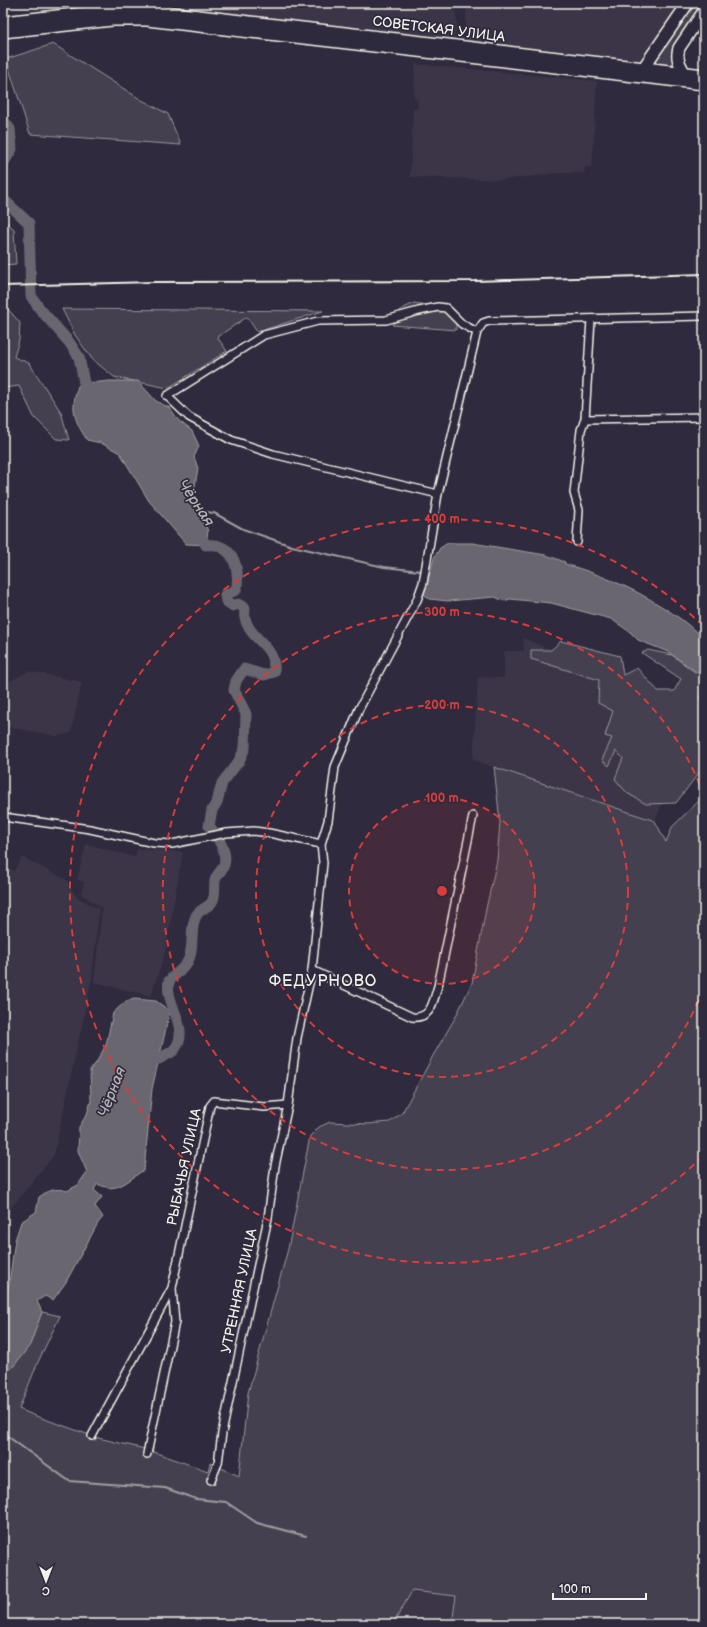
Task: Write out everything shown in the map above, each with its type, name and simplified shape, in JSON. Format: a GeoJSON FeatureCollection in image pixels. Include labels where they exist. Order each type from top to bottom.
{"type":"FeatureCollection","features":[{"type":"Feature","properties":{"kind":"main road"},"geometry":{"type":"LineString","coordinates":[[644,68],[688,3]]}},
{"type":"Feature","properties":{"kind":"main road","name":"СОВЕТСКАЯ УЛИЦА"},"geometry":{"type":"LineString","coordinates":[[3,22],[111,10],[148,10],[704,75]]}},
{"type":"Feature","properties":{"kind":"main road"},"geometry":{"type":"LineString","coordinates":[[684,72],[678,63],[677,55],[679,48],[704,12]]}},
{"type":"Feature","properties":{"kind":"main road","name":"СОВЕТСКАЯ УЛИЦА"},"geometry":{"type":"LineString","coordinates":[[3,32],[112,20],[146,20],[704,84]]}},
{"type":"Feature","properties":{"kind":"street"},"geometry":{"type":"LineString","coordinates":[[438,494],[273,454],[232,440],[188,417],[167,396],[264,335],[318,321],[386,320],[438,307],[446,308],[462,324],[477,332]]}},
{"type":"Feature","properties":{"kind":"street"},"geometry":{"type":"LineString","coordinates":[[3,817],[90,829],[154,843],[183,842],[226,833],[254,831],[321,844],[328,821],[335,767],[338,758],[359,709],[418,600],[423,583],[438,494],[477,332],[483,323],[489,321],[704,316]]}},
{"type":"Feature","properties":{"kind":"street"},"geometry":{"type":"LineString","coordinates":[[577,542],[579,510],[574,493],[581,430],[585,419],[591,319]]}},
{"type":"Feature","properties":{"kind":"street"},"geometry":{"type":"LineString","coordinates":[[585,419],[704,417]]}},
{"type":"Feature","properties":{"kind":"street"},"geometry":{"type":"LineString","coordinates":[[312,970],[412,1017],[425,1015],[430,1011],[438,986],[473,816]]}},
{"type":"Feature","properties":{"kind":"street","name":"УТРЕННЯЯ УЛИЦА"},"geometry":{"type":"LineString","coordinates":[[211,1480],[218,1463],[222,1433],[268,1218],[275,1166],[288,1105],[297,1038],[312,970],[323,863],[321,844]]}},
{"type":"Feature","properties":{"kind":"street","name":"РЫБАЧЬЯ УЛИЦА"},"geometry":{"type":"LineString","coordinates":[[172,1288],[210,1106],[214,1101],[264,1107],[288,1105]]}},
{"type":"Feature","properties":{"kind":"street"},"geometry":{"type":"LineString","coordinates":[[92,1436],[172,1288]]}},
{"type":"Feature","properties":{"kind":"street"},"geometry":{"type":"LineString","coordinates":[[147,1454],[175,1322],[172,1288]]}},
{"type":"Feature","properties":{"kind":"shaded area"},"geometry":{"type":"Polygon","coordinates":[[[88,3],[455,3],[457,25],[456,35],[450,40],[215,13],[87,8],[88,3]]]}},
{"type":"Feature","properties":{"kind":"shaded area"},"geometry":{"type":"Polygon","coordinates":[[[466,3],[681,3],[640,61],[466,41],[466,3]]]}},
{"type":"Feature","properties":{"kind":"shaded area"},"geometry":{"type":"Polygon","coordinates":[[[692,3],[704,3],[704,6],[674,52],[676,67],[651,65],[692,3]]]}},
{"type":"Feature","properties":{"kind":"shaded area"},"geometry":{"type":"Polygon","coordinates":[[[53,44],[140,99],[168,114],[181,145],[30,134],[6,59],[53,44]]]}},
{"type":"Feature","properties":{"kind":"shaded area"},"geometry":{"type":"Polygon","coordinates":[[[415,64],[597,81],[592,167],[585,167],[584,173],[559,173],[501,180],[410,177],[413,109],[417,109],[418,100],[414,99],[415,64]]]}},
{"type":"Feature","properties":{"kind":"shaded area"},"geometry":{"type":"Polygon","coordinates":[[[3,219],[14,229],[16,264],[3,265],[3,219]]]}},
{"type":"Feature","properties":{"kind":"shaded area"},"geometry":{"type":"Polygon","coordinates":[[[414,303],[441,309],[456,322],[456,330],[392,325],[401,315],[400,310],[414,303]]]}},
{"type":"Feature","properties":{"kind":"shaded area"},"geometry":{"type":"Polygon","coordinates":[[[3,308],[7,308],[20,323],[19,340],[14,357],[29,363],[61,412],[69,440],[56,439],[34,417],[19,386],[3,388],[3,308]]]}},
{"type":"Feature","properties":{"kind":"shaded area"},"geometry":{"type":"Polygon","coordinates":[[[62,309],[323,311],[257,332],[247,317],[217,337],[227,351],[168,388],[114,377],[92,359],[75,335],[62,309]]]}},
{"type":"Feature","properties":{"kind":"shaded area"},"geometry":{"type":"Polygon","coordinates":[[[523,638],[701,713],[655,821],[473,760],[478,677],[504,678],[504,651],[524,651],[523,638]]]}},
{"type":"Feature","properties":{"kind":"shaded area"},"geometry":{"type":"Polygon","coordinates":[[[561,641],[620,656],[623,675],[637,668],[658,691],[674,691],[681,679],[642,653],[648,650],[672,655],[696,673],[704,670],[704,687],[699,698],[704,700],[704,766],[676,803],[646,804],[627,793],[615,779],[623,758],[616,751],[609,766],[602,760],[612,738],[605,736],[613,711],[598,703],[599,680],[531,659],[531,650],[551,650],[561,641]]]}},
{"type":"Feature","properties":{"kind":"shaded area"},"geometry":{"type":"Polygon","coordinates":[[[29,671],[82,682],[71,733],[57,736],[3,726],[3,685],[29,671]]]}},
{"type":"Feature","properties":{"kind":"shaded area"},"geometry":{"type":"Polygon","coordinates":[[[494,767],[655,821],[666,842],[672,827],[704,796],[704,1624],[452,1624],[456,1596],[412,1591],[393,1624],[3,1624],[3,1375],[21,1354],[42,1312],[60,1316],[38,1362],[19,1409],[98,1438],[145,1449],[208,1471],[210,1463],[239,1476],[248,1393],[288,1249],[310,1136],[319,1127],[330,1122],[367,1124],[390,1122],[402,1113],[455,1018],[472,983],[497,860],[500,822],[494,767]]]}},
{"type":"Feature","properties":{"kind":"shaded area"},"geometry":{"type":"Polygon","coordinates":[[[86,844],[135,857],[137,849],[183,852],[165,952],[151,996],[94,982],[102,908],[81,894],[84,882],[77,880],[86,844]]]}},
{"type":"Feature","properties":{"kind":"shaded area"},"geometry":{"type":"Polygon","coordinates":[[[22,857],[67,880],[69,886],[78,898],[99,909],[92,978],[54,1155],[3,1218],[3,865],[14,871],[22,857]]]}},
{"type":"Feature","properties":{"kind":"shaded area"},"geometry":{"type":"Polygon","coordinates":[[[411,1591],[456,1596],[452,1624],[393,1624],[411,1591]]]}},
{"type":"Feature","properties":{"kind":"water"},"geometry":{"type":"Polygon","coordinates":[[[109,381],[138,381],[156,401],[170,408],[178,420],[192,431],[199,446],[194,457],[198,468],[194,492],[208,531],[206,545],[186,544],[149,501],[120,453],[101,443],[87,440],[76,420],[74,408],[74,401],[78,386],[82,384],[109,381]]]}},
{"type":"Feature","properties":{"kind":"water"},"geometry":{"type":"Polygon","coordinates":[[[448,543],[472,543],[546,555],[565,562],[565,564],[590,572],[626,587],[666,609],[704,636],[704,670],[702,673],[698,673],[668,652],[638,640],[630,632],[611,619],[551,603],[510,599],[504,601],[495,597],[448,601],[429,599],[424,594],[434,558],[440,548],[448,543]]]}},
{"type":"Feature","properties":{"kind":"water"},"geometry":{"type":"Polygon","coordinates":[[[135,999],[156,1001],[170,1011],[152,1089],[144,1170],[119,1186],[109,1188],[97,1184],[94,1190],[102,1197],[95,1206],[103,1217],[98,1223],[66,1282],[53,1300],[45,1296],[37,1301],[42,1312],[30,1345],[13,1367],[3,1375],[3,1306],[9,1284],[15,1240],[21,1222],[36,1212],[39,1197],[52,1190],[59,1189],[67,1191],[78,1185],[87,1172],[78,1151],[79,1127],[87,1114],[91,1101],[90,1070],[96,1063],[106,1045],[113,1013],[126,1001],[135,999]]]}},
{"type":"Feature","properties":{"kind":"waterway","name":"Чёрная"},"geometry":{"type":"LineString","coordinates":[[3,120],[10,129],[12,149],[3,164]]}},
{"type":"Feature","properties":{"kind":"waterway","name":"Чёрная"},"geometry":{"type":"LineString","coordinates":[[3,199],[29,223],[31,296],[40,309],[69,342],[79,357],[84,383],[93,394]]}},
{"type":"Feature","properties":{"kind":"waterway"},"geometry":{"type":"LineString","coordinates":[[197,511],[214,513],[243,529],[292,546],[384,567],[420,571]]}},
{"type":"Feature","properties":{"kind":"waterway","name":"Чёрная"},"geometry":{"type":"LineString","coordinates":[[159,1059],[173,1051],[178,1043],[180,1035],[177,1017],[170,999],[169,981],[184,967],[188,961],[191,950],[194,921],[197,914],[212,902],[216,879],[224,865],[225,860],[223,849],[209,826],[212,810],[217,802],[222,783],[239,761],[245,748],[246,714],[234,690],[236,681],[244,669],[264,675],[274,672],[274,663],[271,656],[248,625],[245,617],[245,608],[238,604],[233,606],[226,601],[225,595],[236,590],[237,571],[233,559],[225,549],[219,546],[206,545],[198,532]]}},
{"type":"Feature","properties":{"kind":"waterway"},"geometry":{"type":"LineString","coordinates":[[3,1433],[69,1481],[165,1488],[196,1499],[226,1502],[257,1523],[306,1536]]}},
{"type":"Feature","properties":{"kind":"railway"},"geometry":{"type":"LineString","coordinates":[[3,286],[153,282],[475,281],[704,274]]}},
{"type":"Feature","properties":{"kind":"district","name":"ФЕДУРНОВО"},"geometry":{"type":"Point","coordinates":[323,981]}}]}
